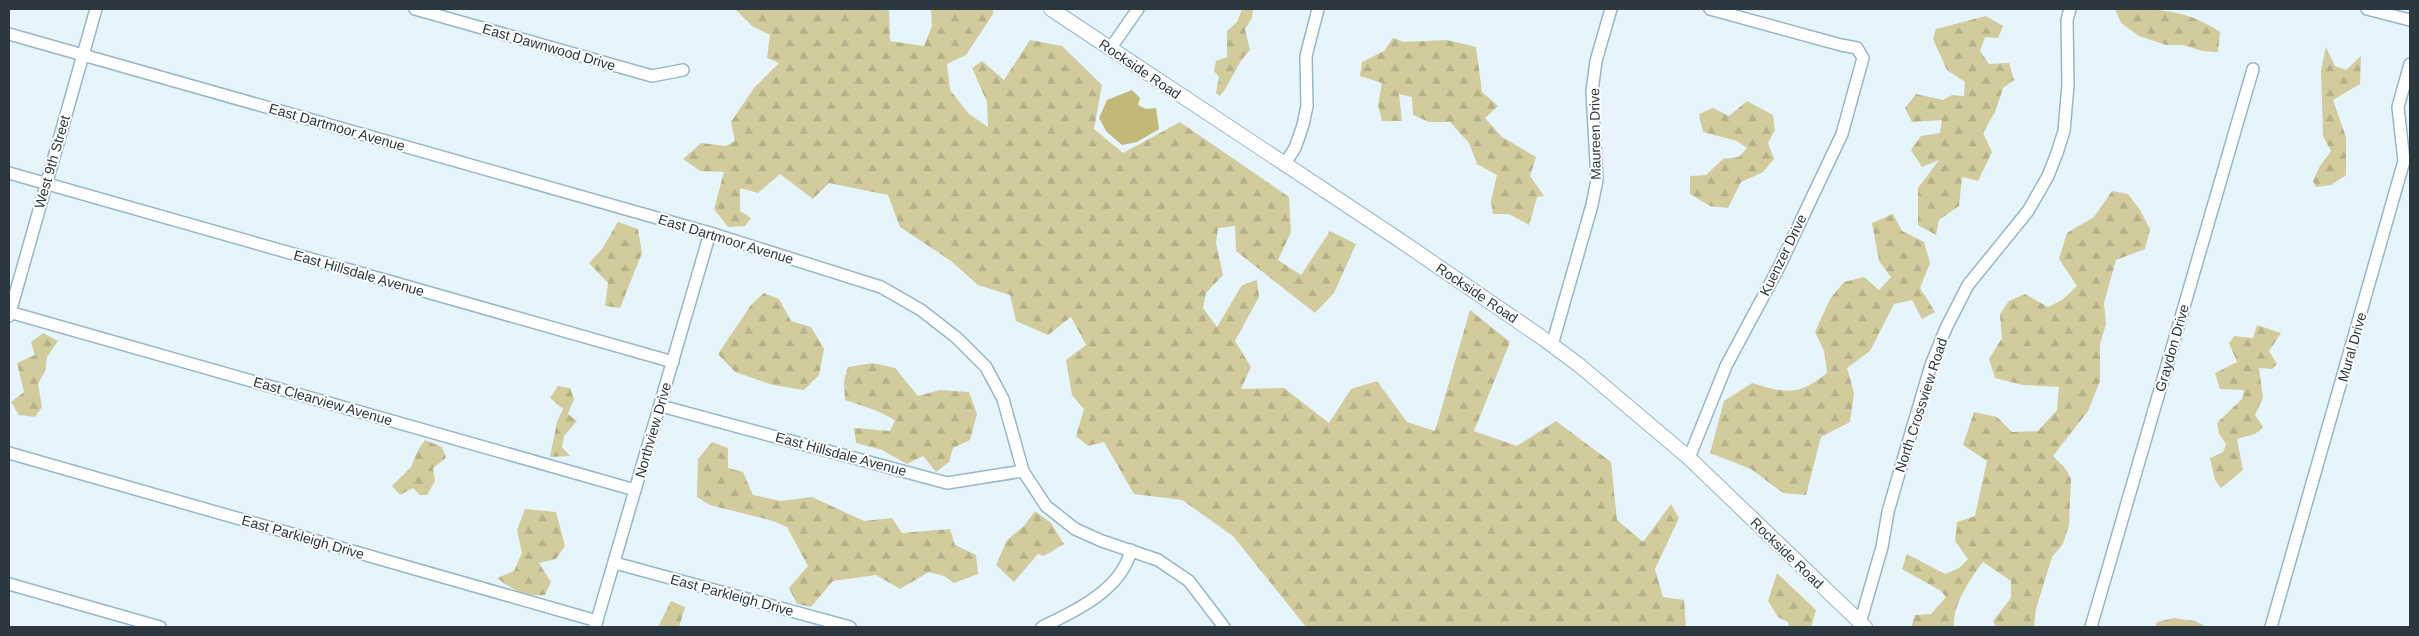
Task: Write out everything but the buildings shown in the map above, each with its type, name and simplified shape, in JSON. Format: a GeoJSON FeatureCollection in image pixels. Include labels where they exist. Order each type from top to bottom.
{"type":"FeatureCollection","features":[{"type":"Feature","properties":{"kind":"main road","name":"Rockside Road"},"geometry":{"type":"LineString","coordinates":[[1052,9],[1398,239],[1552,345],[1689,458],[1862,625]]}},
{"type":"Feature","properties":{"kind":"street","name":"West 9th Street"},"geometry":{"type":"LineString","coordinates":[[9,313],[96,9]]}},
{"type":"Feature","properties":{"kind":"street","name":"East Dawnwood Drive"},"geometry":{"type":"LineString","coordinates":[[415,9],[652,76],[683,70]]}},
{"type":"Feature","properties":{"kind":"street"},"geometry":{"type":"LineString","coordinates":[[1110,49],[1138,9]]}},
{"type":"Feature","properties":{"kind":"street"},"geometry":{"type":"LineString","coordinates":[[1284,165],[1295,148],[1303,125],[1307,106],[1306,56],[1318,9]]}},
{"type":"Feature","properties":{"kind":"street","name":"Maureen Drive"},"geometry":{"type":"LineString","coordinates":[[1552,345],[1592,205],[1597,180],[1592,91],[1596,62],[1611,9]]}},
{"type":"Feature","properties":{"kind":"street","name":"Kuenzer Drive"},"geometry":{"type":"LineString","coordinates":[[1689,458],[1726,366],[1779,267],[1842,134],[1863,58],[1857,48],[1710,9]]}},
{"type":"Feature","properties":{"kind":"street","name":"North Crossview Road"},"geometry":{"type":"LineString","coordinates":[[1862,625],[1882,547],[1888,512],[1931,365],[1946,328],[1968,285],[2028,210],[2048,176],[2057,153],[2065,122],[2068,85],[2066,20],[2070,9]]}},
{"type":"Feature","properties":{"kind":"street"},"geometry":{"type":"LineString","coordinates":[[2367,9],[2410,20]]}},
{"type":"Feature","properties":{"kind":"street","name":"East Dartmoor Avenue"},"geometry":{"type":"LineString","coordinates":[[9,34],[710,233],[881,287],[929,316],[957,338],[986,367],[1003,399],[1023,471],[1046,506],[1075,529],[1102,541],[1158,560],[1189,581],[1224,627]]}},
{"type":"Feature","properties":{"kind":"street","name":"Mural Drive"},"geometry":{"type":"LineString","coordinates":[[2271,627],[2404,161],[2398,107],[2410,64]]}},
{"type":"Feature","properties":{"kind":"street","name":"Graydon Drive"},"geometry":{"type":"LineString","coordinates":[[2091,627],[2253,69]]}},
{"type":"Feature","properties":{"kind":"street","name":"East Hillsdale Avenue"},"geometry":{"type":"LineString","coordinates":[[9,172],[672,362]]}},
{"type":"Feature","properties":{"kind":"street","name":"Northview Drive"},"geometry":{"type":"LineString","coordinates":[[596,624],[710,233]]}},
{"type":"Feature","properties":{"kind":"street","name":"East Clearview Avenue"},"geometry":{"type":"LineString","coordinates":[[9,313],[635,490]]}},
{"type":"Feature","properties":{"kind":"street","name":"East Hillsdale Avenue"},"geometry":{"type":"LineString","coordinates":[[661,406],[947,483],[1023,471]]}},
{"type":"Feature","properties":{"kind":"street","name":"East Parkleigh Drive"},"geometry":{"type":"LineString","coordinates":[[9,453],[596,624]]}},
{"type":"Feature","properties":{"kind":"street"},"geometry":{"type":"LineString","coordinates":[[1042,627],[1094,598],[1117,578],[1128,562],[1131,550]]}},
{"type":"Feature","properties":{"kind":"street","name":"East Parkleigh Drive"},"geometry":{"type":"LineString","coordinates":[[615,563],[850,627]]}},
{"type":"Feature","properties":{"kind":"street"},"geometry":{"type":"LineString","coordinates":[[9,584],[160,627]]}},
{"type":"Feature","properties":{"kind":"green space"},"geometry":{"type":"Polygon","coordinates":[[[735,9],[889,9],[890,41],[924,46],[932,26],[931,9],[993,9],[993,14],[966,55],[947,64],[950,90],[969,114],[988,127],[987,102],[972,68],[982,61],[1004,80],[1030,40],[1062,46],[1102,85],[1094,129],[1123,153],[1180,122],[1289,197],[1291,232],[1278,260],[1301,275],[1330,231],[1356,244],[1334,293],[1315,313],[1236,251],[1235,226],[1218,228],[1216,243],[1223,275],[1206,293],[1203,308],[1217,327],[1242,285],[1257,280],[1259,297],[1235,341],[1251,367],[1241,389],[1284,388],[1329,423],[1351,389],[1377,381],[1407,422],[1435,431],[1470,310],[1510,342],[1474,431],[1517,446],[1556,421],[1611,462],[1617,520],[1643,542],[1671,504],[1679,518],[1655,569],[1663,597],[1684,600],[1686,627],[1306,627],[1233,536],[1182,500],[1134,494],[1104,442],[1088,446],[1076,436],[1084,409],[1072,395],[1066,360],[1086,345],[1071,317],[1048,335],[1016,321],[1010,295],[978,285],[951,261],[900,227],[888,195],[829,183],[813,199],[780,174],[758,193],[740,188],[740,211],[751,218],[745,226],[728,227],[714,209],[724,172],[700,171],[683,159],[701,143],[726,146],[735,141],[731,122],[754,88],[779,63],[767,58],[770,35],[752,26],[735,9]]]}},
{"type":"Feature","properties":{"kind":"green space"},"geometry":{"type":"Polygon","coordinates":[[[1242,9],[1253,9],[1252,18],[1245,29],[1250,50],[1241,61],[1220,96],[1216,93],[1219,77],[1214,71],[1216,61],[1227,57],[1227,31],[1237,22],[1242,9]]]}},
{"type":"Feature","properties":{"kind":"green space"},"geometry":{"type":"Polygon","coordinates":[[[2115,9],[2157,10],[2194,18],[2220,32],[2218,52],[2202,51],[2183,45],[2166,45],[2139,36],[2121,23],[2115,9]]]}},
{"type":"Feature","properties":{"kind":"green space"},"geometry":{"type":"Polygon","coordinates":[[[1986,16],[2003,26],[1998,38],[1985,37],[1980,51],[1989,64],[2009,63],[2014,80],[2003,88],[1995,112],[1983,133],[1992,152],[1978,181],[1962,177],[1959,206],[1939,220],[1936,235],[1918,225],[1918,188],[1939,160],[1922,167],[1911,150],[1921,136],[1940,133],[1942,120],[1912,122],[1905,108],[1916,94],[1943,100],[1952,95],[1964,96],[1965,82],[1947,70],[1933,39],[1936,29],[1986,16]]]}},
{"type":"Feature","properties":{"kind":"green space"},"geometry":{"type":"Polygon","coordinates":[[[1393,38],[1404,42],[1447,40],[1476,47],[1482,92],[1498,106],[1485,118],[1502,137],[1536,157],[1530,176],[1544,196],[1537,197],[1529,225],[1509,214],[1493,214],[1491,201],[1497,175],[1477,164],[1469,143],[1450,122],[1429,122],[1413,115],[1412,97],[1399,94],[1402,121],[1382,121],[1378,105],[1382,83],[1360,76],[1362,62],[1384,51],[1393,38]]]}},
{"type":"Feature","properties":{"kind":"green space"},"geometry":{"type":"Polygon","coordinates":[[[2326,47],[2335,66],[2346,70],[2361,56],[2360,84],[2333,100],[2346,137],[2346,175],[2331,185],[2316,187],[2313,181],[2320,166],[2331,151],[2323,136],[2321,70],[2326,47]]]}},
{"type":"Feature","properties":{"kind":"green space"},"geometry":{"type":"Polygon","coordinates":[[[1747,101],[1773,115],[1775,130],[1768,143],[1774,159],[1763,172],[1741,182],[1728,208],[1710,206],[1690,194],[1690,176],[1706,175],[1723,159],[1739,157],[1747,148],[1737,141],[1703,132],[1699,114],[1713,108],[1729,116],[1747,101]]]}},
{"type":"Feature","properties":{"kind":"green space"},"geometry":{"type":"Polygon","coordinates":[[[2112,191],[2128,194],[2140,210],[2150,229],[2145,249],[2116,260],[2104,303],[2106,324],[2100,344],[2100,381],[2088,411],[2053,456],[2065,468],[2071,478],[2069,525],[2063,544],[2052,557],[2036,609],[2034,627],[1996,627],[1993,621],[2011,598],[2011,581],[1983,562],[1968,584],[1959,602],[1954,619],[1954,627],[1911,627],[1915,615],[1931,614],[1946,597],[1941,591],[1902,569],[1907,554],[1945,574],[1959,568],[1968,559],[1955,541],[1957,522],[1975,516],[1987,461],[1963,445],[1974,412],[1997,417],[2012,432],[2038,431],[2057,410],[2059,387],[2023,385],[1995,378],[1989,359],[2002,338],[2000,314],[2009,301],[2025,294],[2048,307],[2062,300],[2077,286],[2059,259],[2067,233],[2094,217],[2112,191]]]}},
{"type":"Feature","properties":{"kind":"green space"},"geometry":{"type":"Polygon","coordinates":[[[1893,214],[1902,231],[1924,242],[1930,263],[1920,288],[1935,312],[1922,319],[1912,300],[1894,304],[1870,351],[1847,368],[1854,393],[1850,422],[1821,437],[1806,495],[1783,493],[1751,469],[1710,453],[1724,401],[1752,383],[1783,391],[1791,391],[1817,381],[1827,373],[1824,351],[1815,332],[1830,299],[1844,282],[1864,277],[1879,290],[1891,277],[1879,261],[1872,223],[1893,214]]]}},
{"type":"Feature","properties":{"kind":"green space"},"geometry":{"type":"Polygon","coordinates":[[[618,222],[638,229],[642,253],[620,308],[605,306],[608,283],[589,263],[602,249],[618,222]]]}},
{"type":"Feature","properties":{"kind":"green space"},"geometry":{"type":"Polygon","coordinates":[[[764,293],[779,299],[791,321],[811,327],[824,349],[819,375],[804,390],[773,385],[735,372],[718,354],[751,305],[764,293]]]}},
{"type":"Feature","properties":{"kind":"green space"},"geometry":{"type":"Polygon","coordinates":[[[2257,325],[2281,333],[2269,351],[2277,364],[2272,369],[2259,368],[2263,398],[2255,415],[2263,427],[2255,434],[2237,439],[2243,470],[2221,488],[2215,480],[2210,458],[2223,452],[2226,444],[2219,434],[2217,423],[2242,399],[2244,390],[2220,389],[2215,373],[2237,362],[2229,343],[2234,336],[2253,338],[2257,325]]]}},
{"type":"Feature","properties":{"kind":"green space"},"geometry":{"type":"Polygon","coordinates":[[[43,333],[58,341],[47,357],[45,371],[38,384],[42,407],[35,417],[19,415],[11,402],[24,392],[17,363],[35,355],[31,342],[43,333]]]}},
{"type":"Feature","properties":{"kind":"green space"},"geometry":{"type":"Polygon","coordinates":[[[873,363],[895,368],[918,396],[940,390],[969,392],[977,414],[970,440],[953,448],[949,462],[936,472],[923,456],[907,464],[882,450],[856,443],[854,428],[890,431],[895,420],[875,410],[845,400],[844,381],[848,367],[873,363]]]}},
{"type":"Feature","properties":{"kind":"green space"},"geometry":{"type":"Polygon","coordinates":[[[558,386],[570,388],[574,399],[568,414],[577,421],[564,436],[562,447],[570,456],[550,457],[557,422],[563,409],[550,398],[558,386]]]}},
{"type":"Feature","properties":{"kind":"green space"},"geometry":{"type":"Polygon","coordinates":[[[425,440],[442,447],[446,458],[433,468],[435,481],[427,495],[420,495],[413,488],[400,495],[392,486],[411,467],[418,450],[425,440]]]}},
{"type":"Feature","properties":{"kind":"green space"},"geometry":{"type":"Polygon","coordinates":[[[712,442],[728,448],[728,468],[743,472],[753,495],[781,501],[812,497],[864,521],[892,518],[902,533],[950,529],[955,545],[976,555],[978,574],[954,583],[944,576],[929,572],[900,589],[876,575],[833,581],[811,607],[797,604],[789,588],[808,566],[787,527],[770,520],[710,505],[697,497],[698,459],[712,442]]]}},
{"type":"Feature","properties":{"kind":"green space"},"geometry":{"type":"Polygon","coordinates":[[[525,509],[556,512],[565,546],[556,559],[539,563],[551,582],[545,595],[532,595],[520,592],[497,578],[514,571],[522,553],[517,530],[525,509]]]}},
{"type":"Feature","properties":{"kind":"green space"},"geometry":{"type":"Polygon","coordinates":[[[1035,511],[1051,523],[1064,544],[1044,556],[1038,554],[1014,582],[996,565],[1007,540],[1024,526],[1035,511]]]}},
{"type":"Feature","properties":{"kind":"green space"},"geometry":{"type":"Polygon","coordinates":[[[1777,573],[1816,610],[1811,627],[1789,627],[1788,622],[1778,617],[1768,601],[1777,573]]]}},
{"type":"Feature","properties":{"kind":"green space"},"geometry":{"type":"Polygon","coordinates":[[[671,601],[685,607],[679,627],[658,627],[671,601]]]}},
{"type":"Feature","properties":{"kind":"green space"},"geometry":{"type":"Polygon","coordinates":[[[2174,618],[2195,621],[2207,627],[2155,627],[2157,622],[2174,618]]]}},
{"type":"Feature","properties":{"kind":"shaded area"},"geometry":{"type":"Polygon","coordinates":[[[1132,90],[1140,98],[1138,105],[1146,109],[1156,108],[1159,129],[1137,142],[1122,145],[1106,131],[1099,118],[1107,100],[1132,90]]]}}]}
